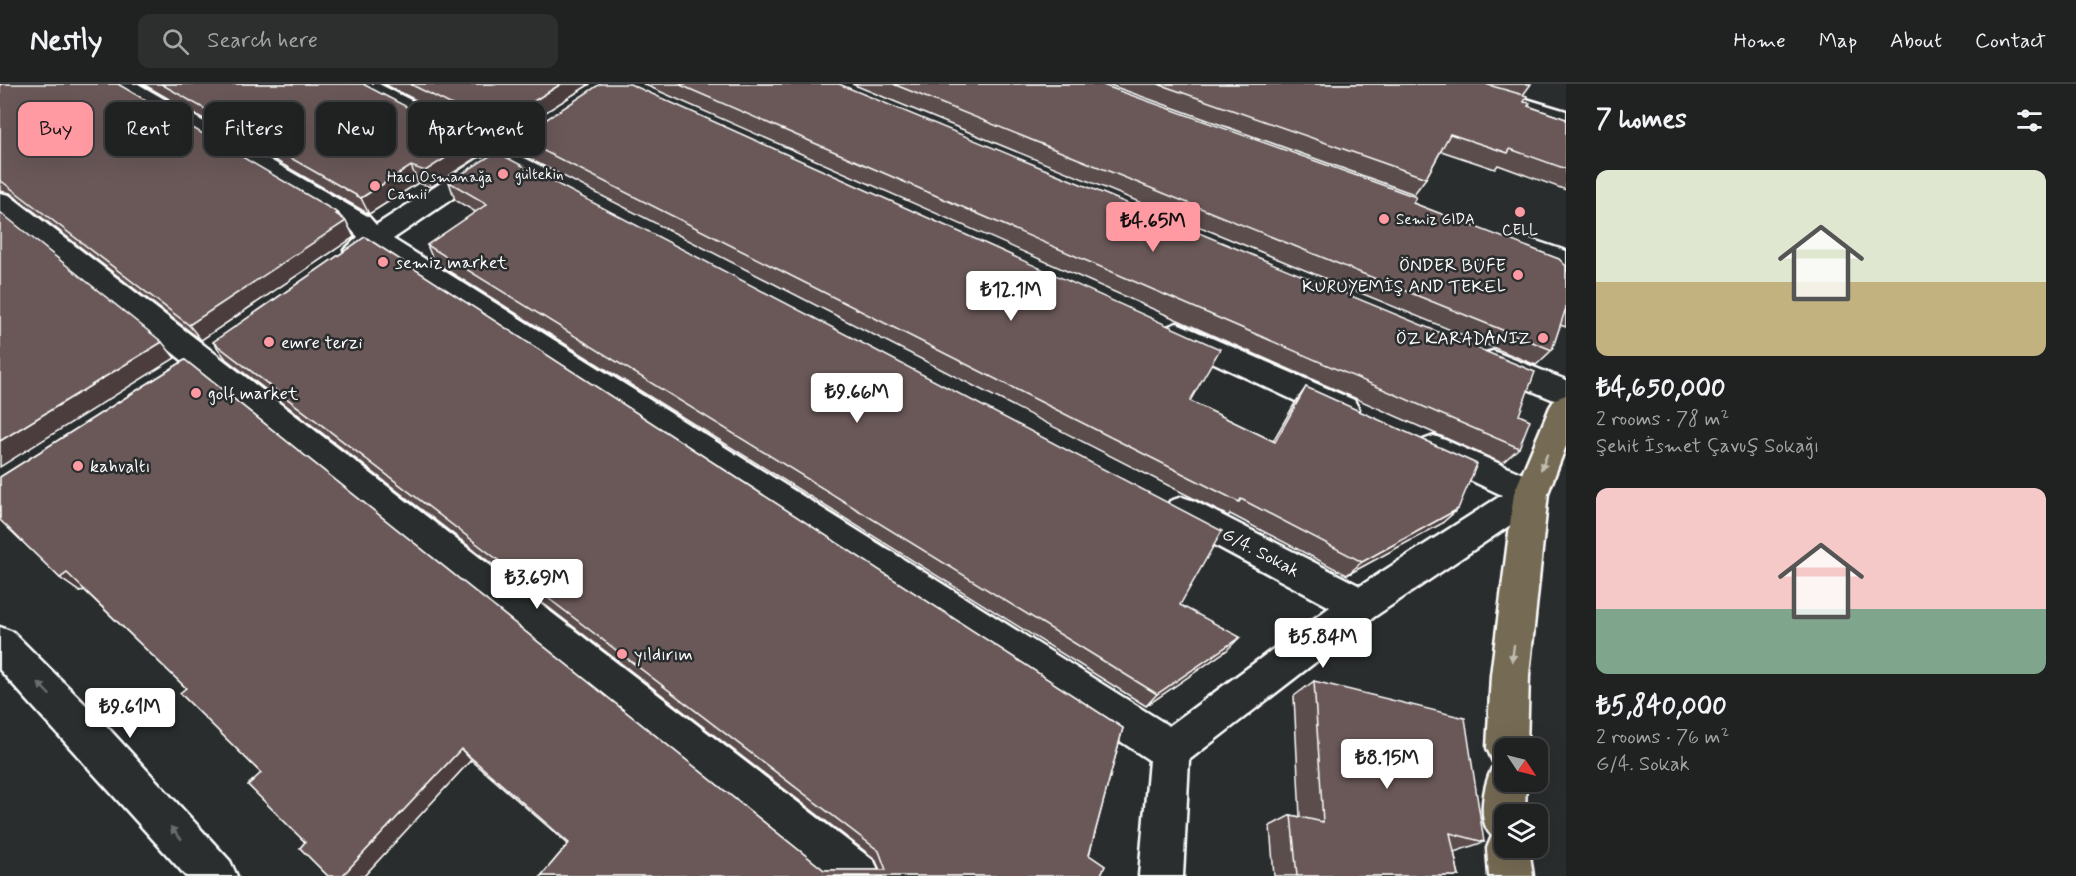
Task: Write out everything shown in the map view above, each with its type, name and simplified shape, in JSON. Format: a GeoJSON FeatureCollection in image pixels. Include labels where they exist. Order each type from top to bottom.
{"type":"FeatureCollection","features":[{"type":"Feature","properties":{"kind":"main road"},"geometry":{"type":"LineString","coordinates":[[1507,738],[1510,675],[1531,493],[1566,407]]}},
{"type":"Feature","properties":{"kind":"main road"},"geometry":{"type":"LineString","coordinates":[[1509,858],[1511,876]]}},
{"type":"Feature","properties":{"kind":"street"},"geometry":{"type":"LineString","coordinates":[[122,84],[360,223],[374,239],[1170,750]]}},
{"type":"Feature","properties":{"kind":"street"},"geometry":{"type":"LineString","coordinates":[[362,84],[408,108]]}},
{"type":"Feature","properties":{"kind":"street"},"geometry":{"type":"LineString","coordinates":[[1453,84],[1566,119]]}},
{"type":"Feature","properties":{"kind":"street"},"geometry":{"type":"LineString","coordinates":[[335,265],[498,156]]}},
{"type":"Feature","properties":{"kind":"street"},"geometry":{"type":"LineString","coordinates":[[502,156],[564,188]]}},
{"type":"Feature","properties":{"kind":"street"},"geometry":{"type":"LineString","coordinates":[[0,201],[859,876]]}},
{"type":"Feature","properties":{"kind":"street"},"geometry":{"type":"LineString","coordinates":[[1500,237],[1566,261]]}},
{"type":"Feature","properties":{"kind":"street"},"geometry":{"type":"LineString","coordinates":[[1151,322],[1368,420]]}},
{"type":"Feature","properties":{"kind":"street"},"geometry":{"type":"LineString","coordinates":[[1467,351],[1566,393]]}},
{"type":"Feature","properties":{"kind":"street"},"geometry":{"type":"LineString","coordinates":[[1412,439],[1531,493]]}},
{"type":"Feature","properties":{"kind":"street"},"geometry":{"type":"LineString","coordinates":[[1161,876],[1170,750],[1361,605],[1531,493]]}},
{"type":"Feature","properties":{"kind":"street","name":"G/4. Sokak"},"geometry":{"type":"LineString","coordinates":[[1159,499],[1361,605]]}},
{"type":"Feature","properties":{"kind":"street"},"geometry":{"type":"LineString","coordinates":[[0,644],[85,732],[215,876]]}},
{"type":"Feature","properties":{"kind":"building"},"geometry":{"type":"Polygon","coordinates":[[[0,84],[118,84],[149,102],[105,102],[105,156],[192,156],[192,127],[204,134],[204,156],[241,156],[338,213],[336,214],[346,221],[189,325],[0,180],[0,84]]]}},
{"type":"Feature","properties":{"kind":"building"},"geometry":{"type":"Polygon","coordinates":[[[161,84],[363,84],[408,108],[408,156],[448,156],[425,171],[411,166],[361,198],[287,156],[304,156],[304,102],[204,102],[204,109],[161,84]]]}},
{"type":"Feature","properties":{"kind":"building"},"geometry":{"type":"Polygon","coordinates":[[[410,84],[561,84],[532,102],[446,102],[410,84]]]}},
{"type":"Feature","properties":{"kind":"building"},"geometry":{"type":"Polygon","coordinates":[[[600,84],[630,84],[1220,349],[1190,401],[1275,442],[1306,387],[1477,464],[1458,509],[1362,562],[1241,499],[1239,502],[545,152],[545,120],[600,84]]]}},
{"type":"Feature","properties":{"kind":"building"},"geometry":{"type":"Polygon","coordinates":[[[678,84],[839,84],[1535,372],[1519,415],[1530,420],[1519,448],[678,84]]]}},
{"type":"Feature","properties":{"kind":"building"},"geometry":{"type":"Polygon","coordinates":[[[893,84],[1100,84],[1416,197],[1413,203],[1559,259],[1566,266],[1566,308],[1552,350],[893,84]]]}},
{"type":"Feature","properties":{"kind":"building"},"geometry":{"type":"Polygon","coordinates":[[[1158,84],[1485,84],[1527,96],[1524,102],[1530,103],[1528,106],[1566,119],[1566,169],[1510,149],[1508,153],[1450,134],[1426,178],[1158,84]]]}},
{"type":"Feature","properties":{"kind":"building"},"geometry":{"type":"Polygon","coordinates":[[[490,156],[504,156],[1222,531],[1180,605],[1240,637],[1157,694],[427,245],[487,204],[449,182],[490,156]]]}},
{"type":"Feature","properties":{"kind":"building"},"geometry":{"type":"Polygon","coordinates":[[[0,212],[162,342],[0,441],[0,212]]]}},
{"type":"Feature","properties":{"kind":"building"},"geometry":{"type":"Polygon","coordinates":[[[365,237],[1123,728],[1089,855],[1105,866],[1100,876],[541,876],[569,843],[461,749],[342,876],[328,876],[300,848],[305,842],[248,785],[261,773],[180,693],[186,688],[67,573],[60,578],[0,520],[0,477],[185,360],[824,870],[886,870],[879,851],[213,342],[365,237]]]}},
{"type":"Feature","properties":{"kind":"building"},"geometry":{"type":"Polygon","coordinates":[[[1314,681],[1465,718],[1484,842],[1450,833],[1459,876],[1297,876],[1291,815],[1323,822],[1314,681]]]}},
{"type":"Feature","properties":{"kind":"place","name":"gültekin"},"geometry":{"type":"Point","coordinates":[503,174]}},
{"type":"Feature","properties":{"kind":"place","name":"Hacı Osmanağa Camii"},"geometry":{"type":"Point","coordinates":[375,186]}},
{"type":"Feature","properties":{"kind":"place","name":"CELL"},"geometry":{"type":"Point","coordinates":[1520,212]}},
{"type":"Feature","properties":{"kind":"place","name":"Semiz GIDA"},"geometry":{"type":"Point","coordinates":[1384,219]}},
{"type":"Feature","properties":{"kind":"place","name":"semiz market"},"geometry":{"type":"Point","coordinates":[383,262]}},
{"type":"Feature","properties":{"kind":"place","name":"ÖNDER BÜFE KURUYEMİŞ AND TEKEL"},"geometry":{"type":"Point","coordinates":[1518,275]}},
{"type":"Feature","properties":{"kind":"place","name":"ÖZ KARADANIZ"},"geometry":{"type":"Point","coordinates":[1543,338]}},
{"type":"Feature","properties":{"kind":"place","name":"emre terzi"},"geometry":{"type":"Point","coordinates":[269,342]}},
{"type":"Feature","properties":{"kind":"place","name":"golf market"},"geometry":{"type":"Point","coordinates":[196,393]}},
{"type":"Feature","properties":{"kind":"place","name":"kahvaltı"},"geometry":{"type":"Point","coordinates":[78,466]}},
{"type":"Feature","properties":{"kind":"place","name":"yıldırım"},"geometry":{"type":"Point","coordinates":[622,654]}}]}
